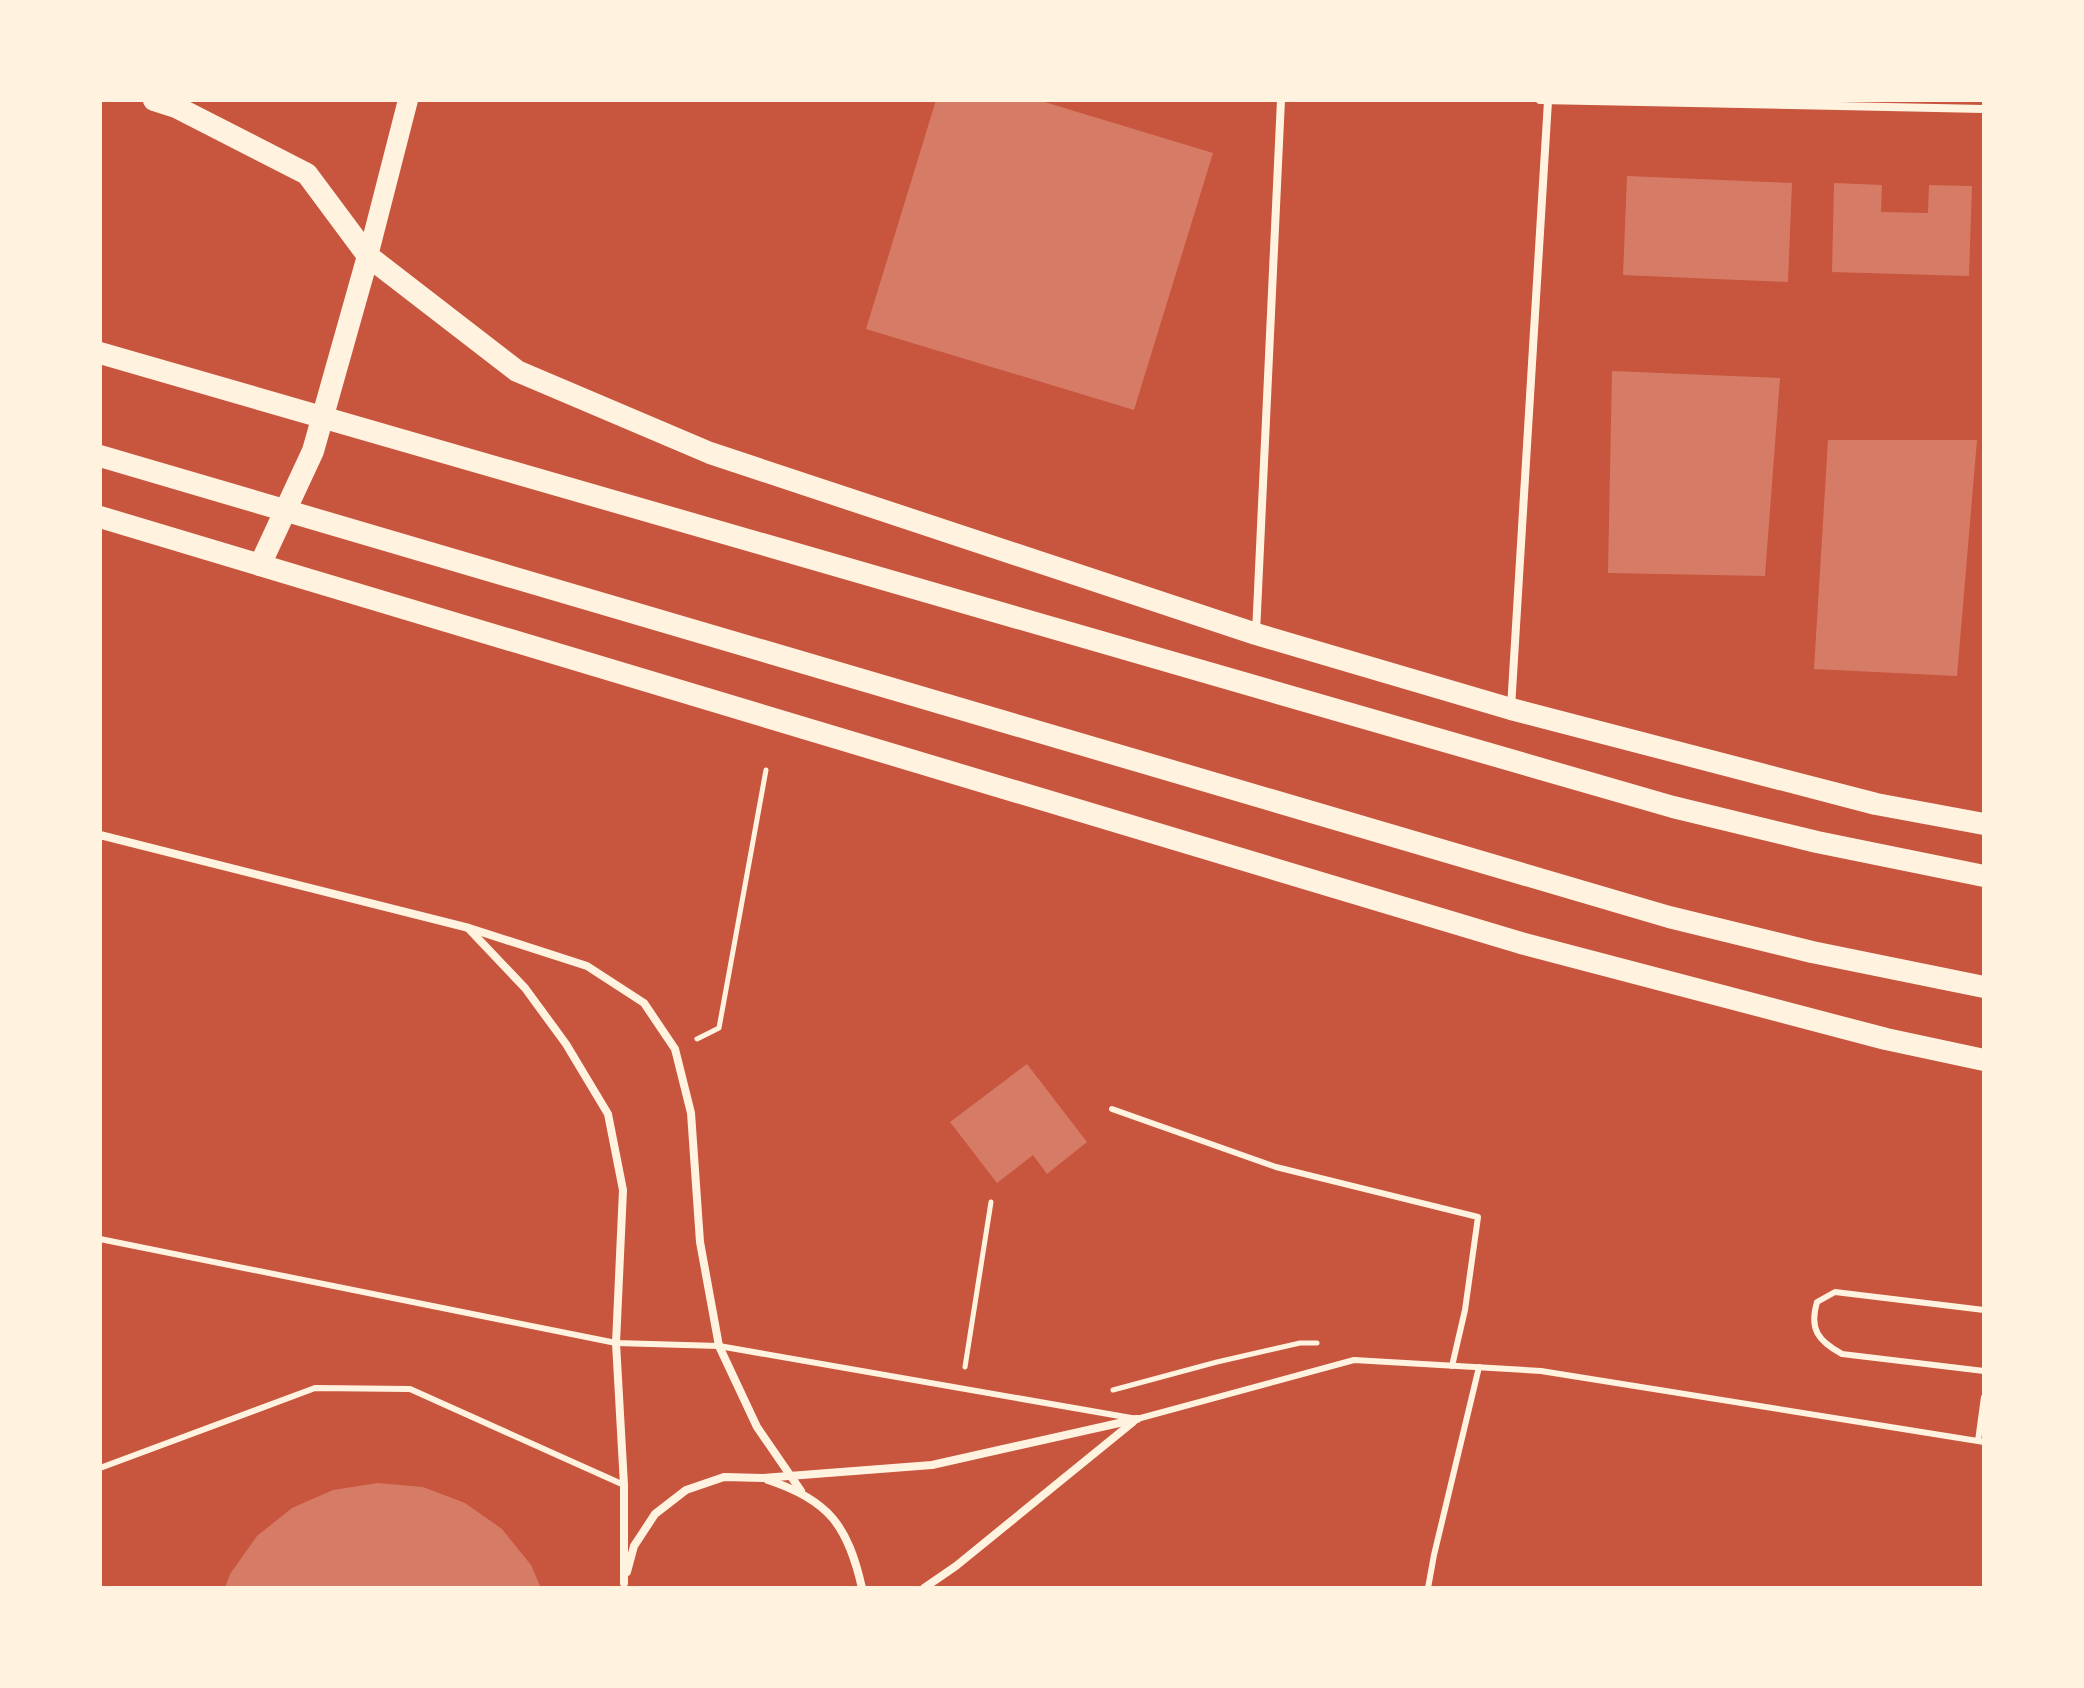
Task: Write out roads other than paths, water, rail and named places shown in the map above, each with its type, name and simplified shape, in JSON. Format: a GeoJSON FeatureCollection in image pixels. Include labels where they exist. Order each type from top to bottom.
{"type":"FeatureCollection","features":[{"type":"Feature","properties":{"kind":"highway"},"geometry":{"type":"LineString","coordinates":[[154,100],[176,107],[307,174],[368,256],[517,371],[710,453],[1256,634],[1511,709],[1876,804],[1984,824]]}},
{"type":"Feature","properties":{"kind":"highway"},"geometry":{"type":"LineString","coordinates":[[260,565],[313,451],[368,256]]}},
{"type":"Feature","properties":{"kind":"highway"},"geometry":{"type":"LineString","coordinates":[[100,353],[1673,807],[1817,842],[1984,876]]}},
{"type":"Feature","properties":{"kind":"highway"},"geometry":{"type":"LineString","coordinates":[[100,456],[1669,917],[1812,952],[1984,987]]}},
{"type":"Feature","properties":{"kind":"highway"},"geometry":{"type":"LineString","coordinates":[[100,517],[1521,943],[1886,1039],[1984,1060]]}},
{"type":"Feature","properties":{"kind":"main road"},"geometry":{"type":"LineString","coordinates":[[368,256],[408,100]]}},
{"type":"Feature","properties":{"kind":"street"},"geometry":{"type":"LineString","coordinates":[[1256,634],[1281,100]]}},
{"type":"Feature","properties":{"kind":"street"},"geometry":{"type":"LineString","coordinates":[[1511,709],[1544,101],[1984,109]]}},
{"type":"Feature","properties":{"kind":"street"},"geometry":{"type":"LineString","coordinates":[[100,835],[469,928],[587,966],[644,1003],[675,1049],[691,1113],[700,1242],[719,1346],[757,1427],[789,1476],[801,1491],[831,1516],[853,1549],[862,1588]]}},
{"type":"Feature","properties":{"kind":"street"},"geometry":{"type":"LineString","coordinates":[[469,928],[525,988],[566,1044],[608,1114],[623,1190],[616,1343],[624,1485],[624,1586]]}},
{"type":"Feature","properties":{"kind":"street"},"geometry":{"type":"LineString","coordinates":[[624,1586],[634,1546],[655,1514],[686,1490],[724,1477],[763,1478],[932,1465],[1137,1419]]}},
{"type":"Feature","properties":{"kind":"street"},"geometry":{"type":"LineString","coordinates":[[924,1588],[956,1566],[1137,1419]]}},
{"type":"Feature","properties":{"kind":"street"},"geometry":{"type":"LineString","coordinates":[[763,1478],[801,1491]]}},
{"type":"Feature","properties":{"kind":"lane"},"geometry":{"type":"LineString","coordinates":[[1112,1109],[1276,1167],[1478,1217],[1465,1310],[1452,1366]]}},
{"type":"Feature","properties":{"kind":"lane"},"geometry":{"type":"LineString","coordinates":[[100,1239],[616,1343],[719,1346],[1137,1419],[1354,1360],[1541,1371],[1981,1441],[1984,1397]]}},
{"type":"Feature","properties":{"kind":"lane"},"geometry":{"type":"LineString","coordinates":[[1984,1310],[1835,1292],[1817,1302],[1812,1319],[1822,1343],[1842,1354],[1984,1371]]}},
{"type":"Feature","properties":{"kind":"lane"},"geometry":{"type":"LineString","coordinates":[[1428,1588],[1479,1367]]}},
{"type":"Feature","properties":{"kind":"lane"},"geometry":{"type":"LineString","coordinates":[[100,1468],[315,1388],[410,1389],[624,1485]]}}]}
